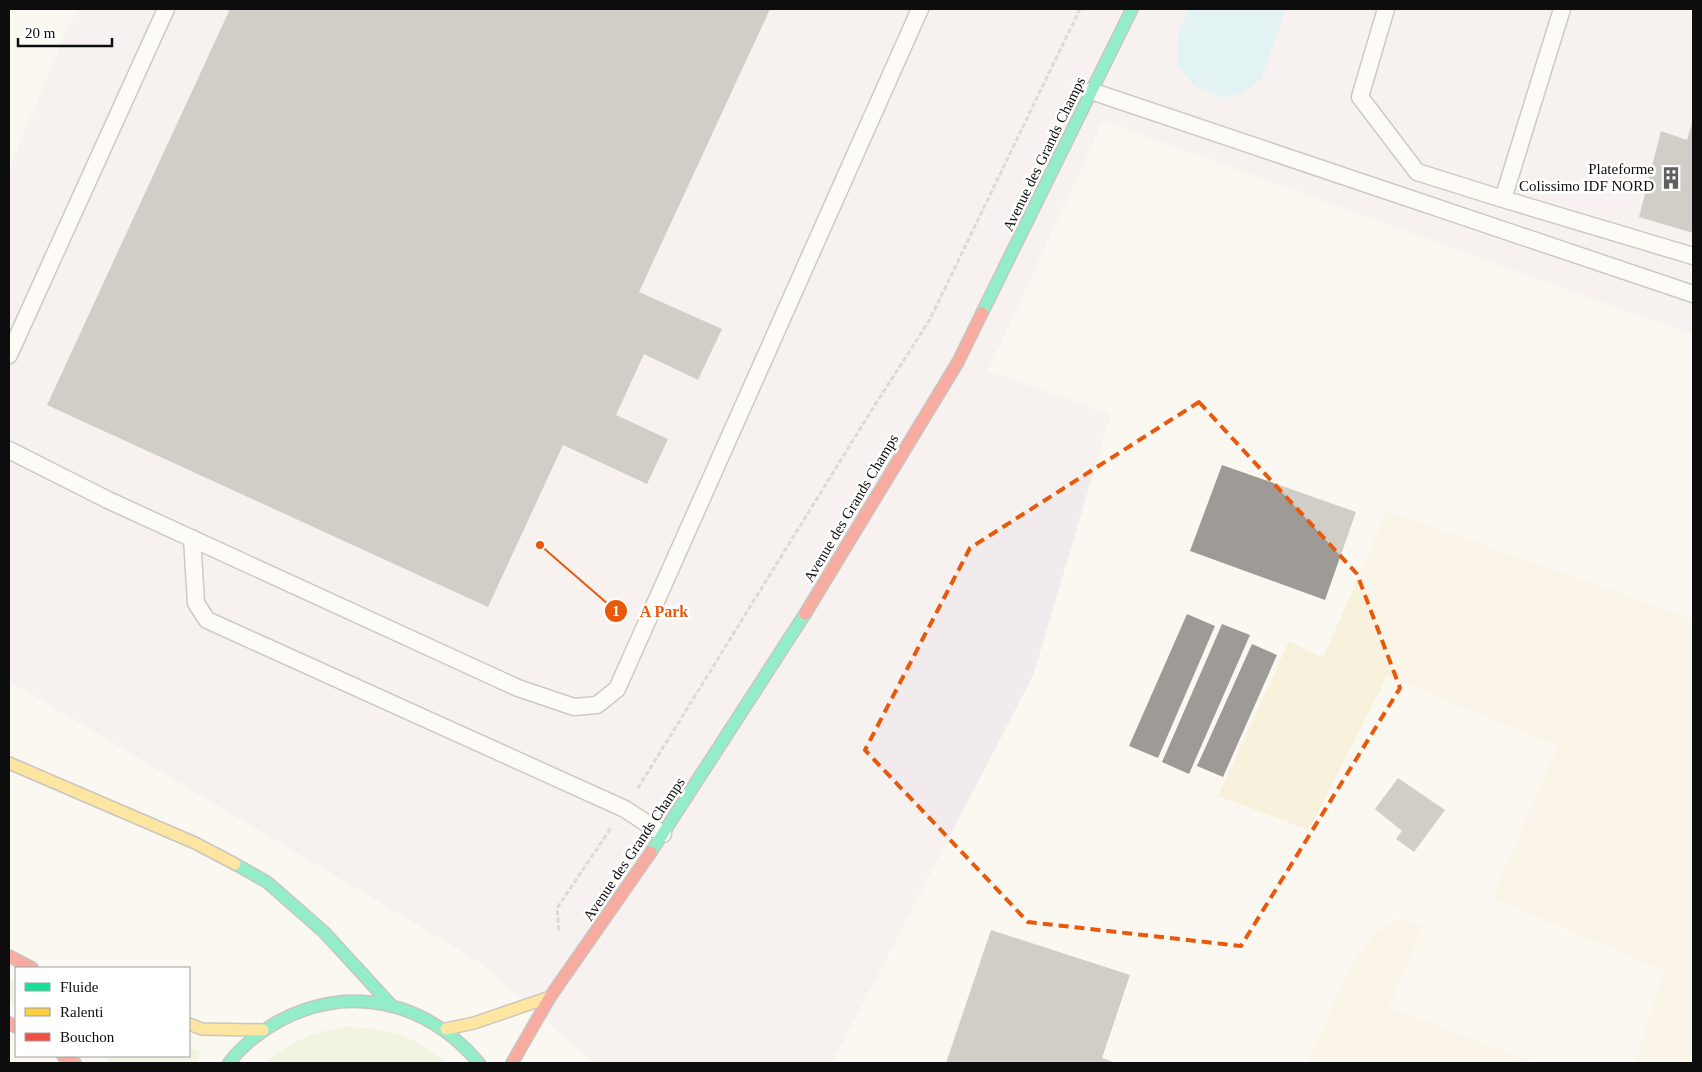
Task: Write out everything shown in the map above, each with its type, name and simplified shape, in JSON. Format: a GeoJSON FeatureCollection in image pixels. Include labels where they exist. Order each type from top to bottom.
{"type":"FeatureCollection","features":[{"type":"Feature","properties":{"kind":"main road","name":"Avenue des Grands Champs"},"geometry":{"type":"LineString","coordinates":[[512,1063],[550,997],[663,834],[789,639],[958,362],[1132,9]]}},
{"type":"Feature","properties":{"kind":"main road"},"geometry":{"type":"LineString","coordinates":[[9,763],[195,843],[267,882],[324,932],[391,1005]]}},
{"type":"Feature","properties":{"kind":"main road"},"geometry":{"type":"LineString","coordinates":[[9,956],[30,967]]}},
{"type":"Feature","properties":{"kind":"main road"},"geometry":{"type":"LineString","coordinates":[[446,1029],[474,1023],[550,997]]}},
{"type":"Feature","properties":{"kind":"main road"},"geometry":{"type":"LineString","coordinates":[[229,1063],[263,1030],[303,1010],[346,1001],[391,1005],[419,1014],[446,1029],[469,1048],[479,1063]]}},
{"type":"Feature","properties":{"kind":"main road"},"geometry":{"type":"LineString","coordinates":[[190,1024],[202,1029],[263,1030]]}},
{"type":"Feature","properties":{"kind":"lane"},"geometry":{"type":"LineString","coordinates":[[9,355],[166,9]]}},
{"type":"Feature","properties":{"kind":"lane"},"geometry":{"type":"LineString","coordinates":[[9,450],[192,538],[518,688],[574,707],[597,705],[617,689],[920,9]]}},
{"type":"Feature","properties":{"kind":"lane"},"geometry":{"type":"LineString","coordinates":[[1386,9],[1360,97],[1417,172],[1693,256]]}},
{"type":"Feature","properties":{"kind":"lane"},"geometry":{"type":"LineString","coordinates":[[1502,199],[1562,9]]}},
{"type":"Feature","properties":{"kind":"lane"},"geometry":{"type":"LineString","coordinates":[[1091,91],[1693,294]]}},
{"type":"Feature","properties":{"kind":"lane"},"geometry":{"type":"LineString","coordinates":[[192,538],[196,603],[207,620],[625,809],[663,834]]}},
{"type":"Feature","properties":{"kind":"path"},"geometry":{"type":"LineString","coordinates":[[582,953],[560,934],[557,908],[625,809],[929,321],[1080,9]]}},
{"type":"Feature","properties":{"kind":"highlighted area"},"geometry":{"type":"Polygon","coordinates":[[[1199,402],[1357,574],[1400,688],[1241,946],[1028,922],[865,750],[970,548],[1199,402]]]}},
{"type":"Feature","properties":{"kind":"shaded area"},"geometry":{"type":"Polygon","coordinates":[[[76,9],[1693,9],[1693,335],[1103,121],[988,371],[1111,414],[1033,676],[832,1063],[594,1063],[479,962],[9,681],[9,169],[76,9]]]}},
{"type":"Feature","properties":{"kind":"shaded area"},"geometry":{"type":"Polygon","coordinates":[[[1387,511],[1693,619],[1693,1063],[1635,1063],[1664,971],[1492,898],[1558,746],[1387,676],[1309,830],[1218,796],[1289,641],[1323,658],[1387,511]]]}},
{"type":"Feature","properties":{"kind":"shaded area"},"geometry":{"type":"Polygon","coordinates":[[[1400,917],[1423,927],[1389,1007],[1535,1063],[1307,1063],[1353,962],[1376,933],[1400,917]]]}},
{"type":"Feature","properties":{"kind":"green space"},"geometry":{"type":"Polygon","coordinates":[[[9,979],[15,982],[15,1003],[9,1000],[9,979]]]}},
{"type":"Feature","properties":{"kind":"green space"},"geometry":{"type":"Polygon","coordinates":[[[346,1027],[374,1029],[400,1035],[424,1046],[447,1063],[264,1063],[292,1043],[323,1031],[346,1027]]]}},
{"type":"Feature","properties":{"kind":"green space"},"geometry":{"type":"Polygon","coordinates":[[[190,1047],[201,1051],[196,1063],[112,1063],[103,1057],[190,1057],[190,1047]]]}},
{"type":"Feature","properties":{"kind":"water"},"geometry":{"type":"Polygon","coordinates":[[[1188,9],[1286,9],[1261,79],[1243,93],[1223,98],[1194,86],[1178,65],[1177,39],[1188,9]]]}},
{"type":"Feature","properties":{"kind":"building"},"geometry":{"type":"Polygon","coordinates":[[[230,9],[770,9],[639,292],[722,329],[698,380],[644,354],[616,415],[668,439],[647,484],[563,445],[488,607],[47,405],[230,9]]]}},
{"type":"Feature","properties":{"kind":"building","name":"Plateforme Colissimo IDF NORD"},"geometry":{"type":"Polygon","coordinates":[[[1693,120],[1693,233],[1639,217],[1661,131],[1687,140],[1693,120]]]}},
{"type":"Feature","properties":{"kind":"building"},"geometry":{"type":"Polygon","coordinates":[[[1222,465],[1356,512],[1325,600],[1190,551],[1222,465]]]}},
{"type":"Feature","properties":{"kind":"building"},"geometry":{"type":"Polygon","coordinates":[[[1187,614],[1215,626],[1158,758],[1129,746],[1187,614]]]}},
{"type":"Feature","properties":{"kind":"building"},"geometry":{"type":"Polygon","coordinates":[[[1222,624],[1250,635],[1189,774],[1162,762],[1222,624]]]}},
{"type":"Feature","properties":{"kind":"building"},"geometry":{"type":"Polygon","coordinates":[[[1252,644],[1277,655],[1223,777],[1197,766],[1252,644]]]}},
{"type":"Feature","properties":{"kind":"building"},"geometry":{"type":"Polygon","coordinates":[[[1398,778],[1445,810],[1414,852],[1396,839],[1402,831],[1375,809],[1398,778]]]}},
{"type":"Feature","properties":{"kind":"building"},"geometry":{"type":"Polygon","coordinates":[[[991,930],[1130,975],[1102,1058],[1116,1063],[946,1063],[991,930]]]}},
{"type":"Feature","properties":{"kind":"traffic: fast"},"geometry":{"type":"LineString","coordinates":[[982,313],[1132,9]]}},
{"type":"Feature","properties":{"kind":"traffic: fast"},"geometry":{"type":"LineString","coordinates":[[651,852],[805,614]]}},
{"type":"Feature","properties":{"kind":"traffic: fast"},"geometry":{"type":"LineString","coordinates":[[235,864],[267,882],[324,932],[391,1005]]}},
{"type":"Feature","properties":{"kind":"traffic: fast"},"geometry":{"type":"LineString","coordinates":[[229,1063],[253,1038],[281,1020],[308,1009],[335,1003],[362,1002],[388,1005],[413,1013],[437,1026],[459,1042],[479,1063]]}},
{"type":"Feature","properties":{"kind":"traffic: slow"},"geometry":{"type":"LineString","coordinates":[[9,763],[195,843],[235,864]]}},
{"type":"Feature","properties":{"kind":"traffic: slow"},"geometry":{"type":"LineString","coordinates":[[446,1029],[474,1023],[550,997]]}},
{"type":"Feature","properties":{"kind":"traffic: slow"},"geometry":{"type":"LineString","coordinates":[[190,1024],[202,1029],[263,1030]]}},
{"type":"Feature","properties":{"kind":"traffic: jam"},"geometry":{"type":"LineString","coordinates":[[805,614],[958,362],[982,313]]}},
{"type":"Feature","properties":{"kind":"traffic: jam"},"geometry":{"type":"LineString","coordinates":[[512,1063],[550,997],[651,852]]}},
{"type":"Feature","properties":{"kind":"traffic: jam"},"geometry":{"type":"LineString","coordinates":[[9,956],[30,967]]}},
{"type":"Feature","properties":{"kind":"traffic: jam"},"geometry":{"type":"LineString","coordinates":[[9,1023],[15,1026]]}},
{"type":"Feature","properties":{"kind":"traffic: jam"},"geometry":{"type":"LineString","coordinates":[[65,1057],[75,1063]]}},
{"type":"Feature","properties":{"kind":"place","name":"Plateforme Colissimo IDF NORD"},"geometry":{"type":"Point","coordinates":[1671,178]}},
{"type":"Feature","properties":{"kind":"place","name":"A Park"},"geometry":{"type":"Point","coordinates":[540,545]}}]}
